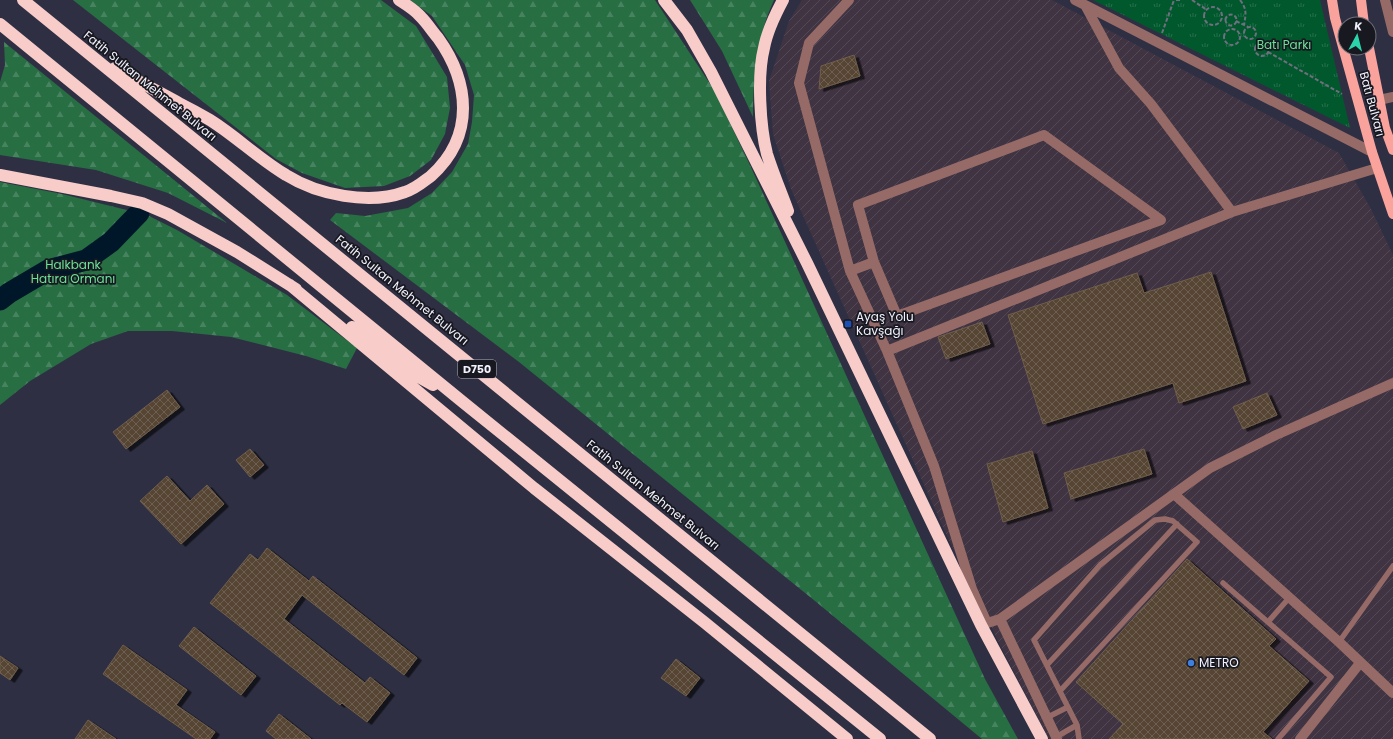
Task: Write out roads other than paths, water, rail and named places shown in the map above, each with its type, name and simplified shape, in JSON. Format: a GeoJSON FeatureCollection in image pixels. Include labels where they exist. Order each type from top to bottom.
{"type":"FeatureCollection","features":[{"type":"Feature","properties":{"kind":"highway","name":"Fatih Sultan Mehmet Bulvarı"},"geometry":{"type":"LineString","coordinates":[[23,0],[930,739]]}},
{"type":"Feature","properties":{"kind":"highway"},"geometry":{"type":"LineString","coordinates":[[88,53],[210,120],[286,175],[309,187],[367,198],[386,196],[406,192],[412,189],[423,183],[440,168],[454,148],[459,137],[463,114],[460,79],[451,58],[421,16],[400,0]]}},
{"type":"Feature","properties":{"kind":"highway"},"geometry":{"type":"LineString","coordinates":[[664,0],[687,30],[711,72],[1042,739]]}},
{"type":"Feature","properties":{"kind":"highway"},"geometry":{"type":"LineString","coordinates":[[783,0],[774,17],[764,48],[761,73],[761,121],[767,154],[807,263]]}},
{"type":"Feature","properties":{"kind":"highway","name":"D750"},"geometry":{"type":"LineString","coordinates":[[0,24],[464,403],[880,739]]}},
{"type":"Feature","properties":{"kind":"highway"},"geometry":{"type":"LineString","coordinates":[[0,175],[142,203],[168,214],[236,252],[332,311],[408,371],[464,403]]}},
{"type":"Feature","properties":{"kind":"highway"},"geometry":{"type":"LineString","coordinates":[[290,285],[534,488],[704,622],[847,739]]}},
{"type":"Feature","properties":{"kind":"main road","name":"Batı Bulvarı"},"geometry":{"type":"LineString","coordinates":[[1332,0],[1335,18],[1372,152],[1393,214]]}},
{"type":"Feature","properties":{"kind":"main road"},"geometry":{"type":"LineString","coordinates":[[1361,0],[1363,16]]}},
{"type":"Feature","properties":{"kind":"main road","name":"Batı Bulvarı"},"geometry":{"type":"LineString","coordinates":[[1371,56],[1385,128],[1393,150]]}},
{"type":"Feature","properties":{"kind":"street"},"geometry":{"type":"LineString","coordinates":[[849,0],[809,43],[799,83],[850,271],[887,351],[934,466],[984,624],[1000,619],[1210,468],[1283,432],[1393,382]]}},
{"type":"Feature","properties":{"kind":"street"},"geometry":{"type":"LineString","coordinates":[[1075,0],[1372,152]]}},
{"type":"Feature","properties":{"kind":"street"},"geometry":{"type":"LineString","coordinates":[[1385,0],[1393,32]]}},
{"type":"Feature","properties":{"kind":"street"},"geometry":{"type":"LineString","coordinates":[[1085,5],[1119,68],[1151,104],[1232,212]]}},
{"type":"Feature","properties":{"kind":"street"},"geometry":{"type":"LineString","coordinates":[[1379,100],[1393,97]]}},
{"type":"Feature","properties":{"kind":"street"},"geometry":{"type":"LineString","coordinates":[[1044,135],[1161,220],[897,316],[874,262],[858,205],[1044,135]]}},
{"type":"Feature","properties":{"kind":"street"},"geometry":{"type":"LineString","coordinates":[[887,351],[1232,212],[1377,168]]}},
{"type":"Feature","properties":{"kind":"street"},"geometry":{"type":"LineString","coordinates":[[850,271],[874,262]]}},
{"type":"Feature","properties":{"kind":"street"},"geometry":{"type":"LineString","coordinates":[[1174,494],[1393,692]]}},
{"type":"Feature","properties":{"kind":"street"},"geometry":{"type":"LineString","coordinates":[[1000,619],[1056,738]]}},
{"type":"Feature","properties":{"kind":"street"},"geometry":{"type":"LineString","coordinates":[[1300,739],[1360,663]]}},
{"type":"Feature","properties":{"kind":"lane"},"geometry":{"type":"LineString","coordinates":[[1060,691],[1197,542],[1177,524],[1165,519],[1155,520],[1100,565],[1034,640],[1077,725],[1078,736],[1083,739]]}},
{"type":"Feature","properties":{"kind":"lane"},"geometry":{"type":"LineString","coordinates":[[1047,665],[1177,524]]}},
{"type":"Feature","properties":{"kind":"lane"},"geometry":{"type":"LineString","coordinates":[[1339,642],[1393,566]]}},
{"type":"Feature","properties":{"kind":"lane"},"geometry":{"type":"LineString","coordinates":[[1223,583],[1331,677],[1278,739]]}},
{"type":"Feature","properties":{"kind":"lane"},"geometry":{"type":"LineString","coordinates":[[1268,622],[1289,598]]}},
{"type":"Feature","properties":{"kind":"lane"},"geometry":{"type":"LineString","coordinates":[[1046,718],[1068,708]]}},
{"type":"Feature","properties":{"kind":"lane"},"geometry":{"type":"LineString","coordinates":[[1056,738],[1077,725]]}},
{"type":"Feature","properties":{"kind":"waterway"},"geometry":{"type":"LineString","coordinates":[[0,300],[48,270],[86,260],[111,242],[139,213]]}},
{"type":"Feature","properties":{"kind":"place","name":"Ayaş Yolu Kavşağı"},"geometry":{"type":"Point","coordinates":[848,324]}},
{"type":"Feature","properties":{"kind":"place","name":"METRO"},"geometry":{"type":"Point","coordinates":[1191,663]}},
{"type":"Feature","properties":{"kind":"park label","name":"Batı Parkı"},"geometry":{"type":"Point","coordinates":[1284,45]}},
{"type":"Feature","properties":{"kind":"park label","name":"Halkbank Hatıra Ormanı"},"geometry":{"type":"Point","coordinates":[73,272]}}]}
